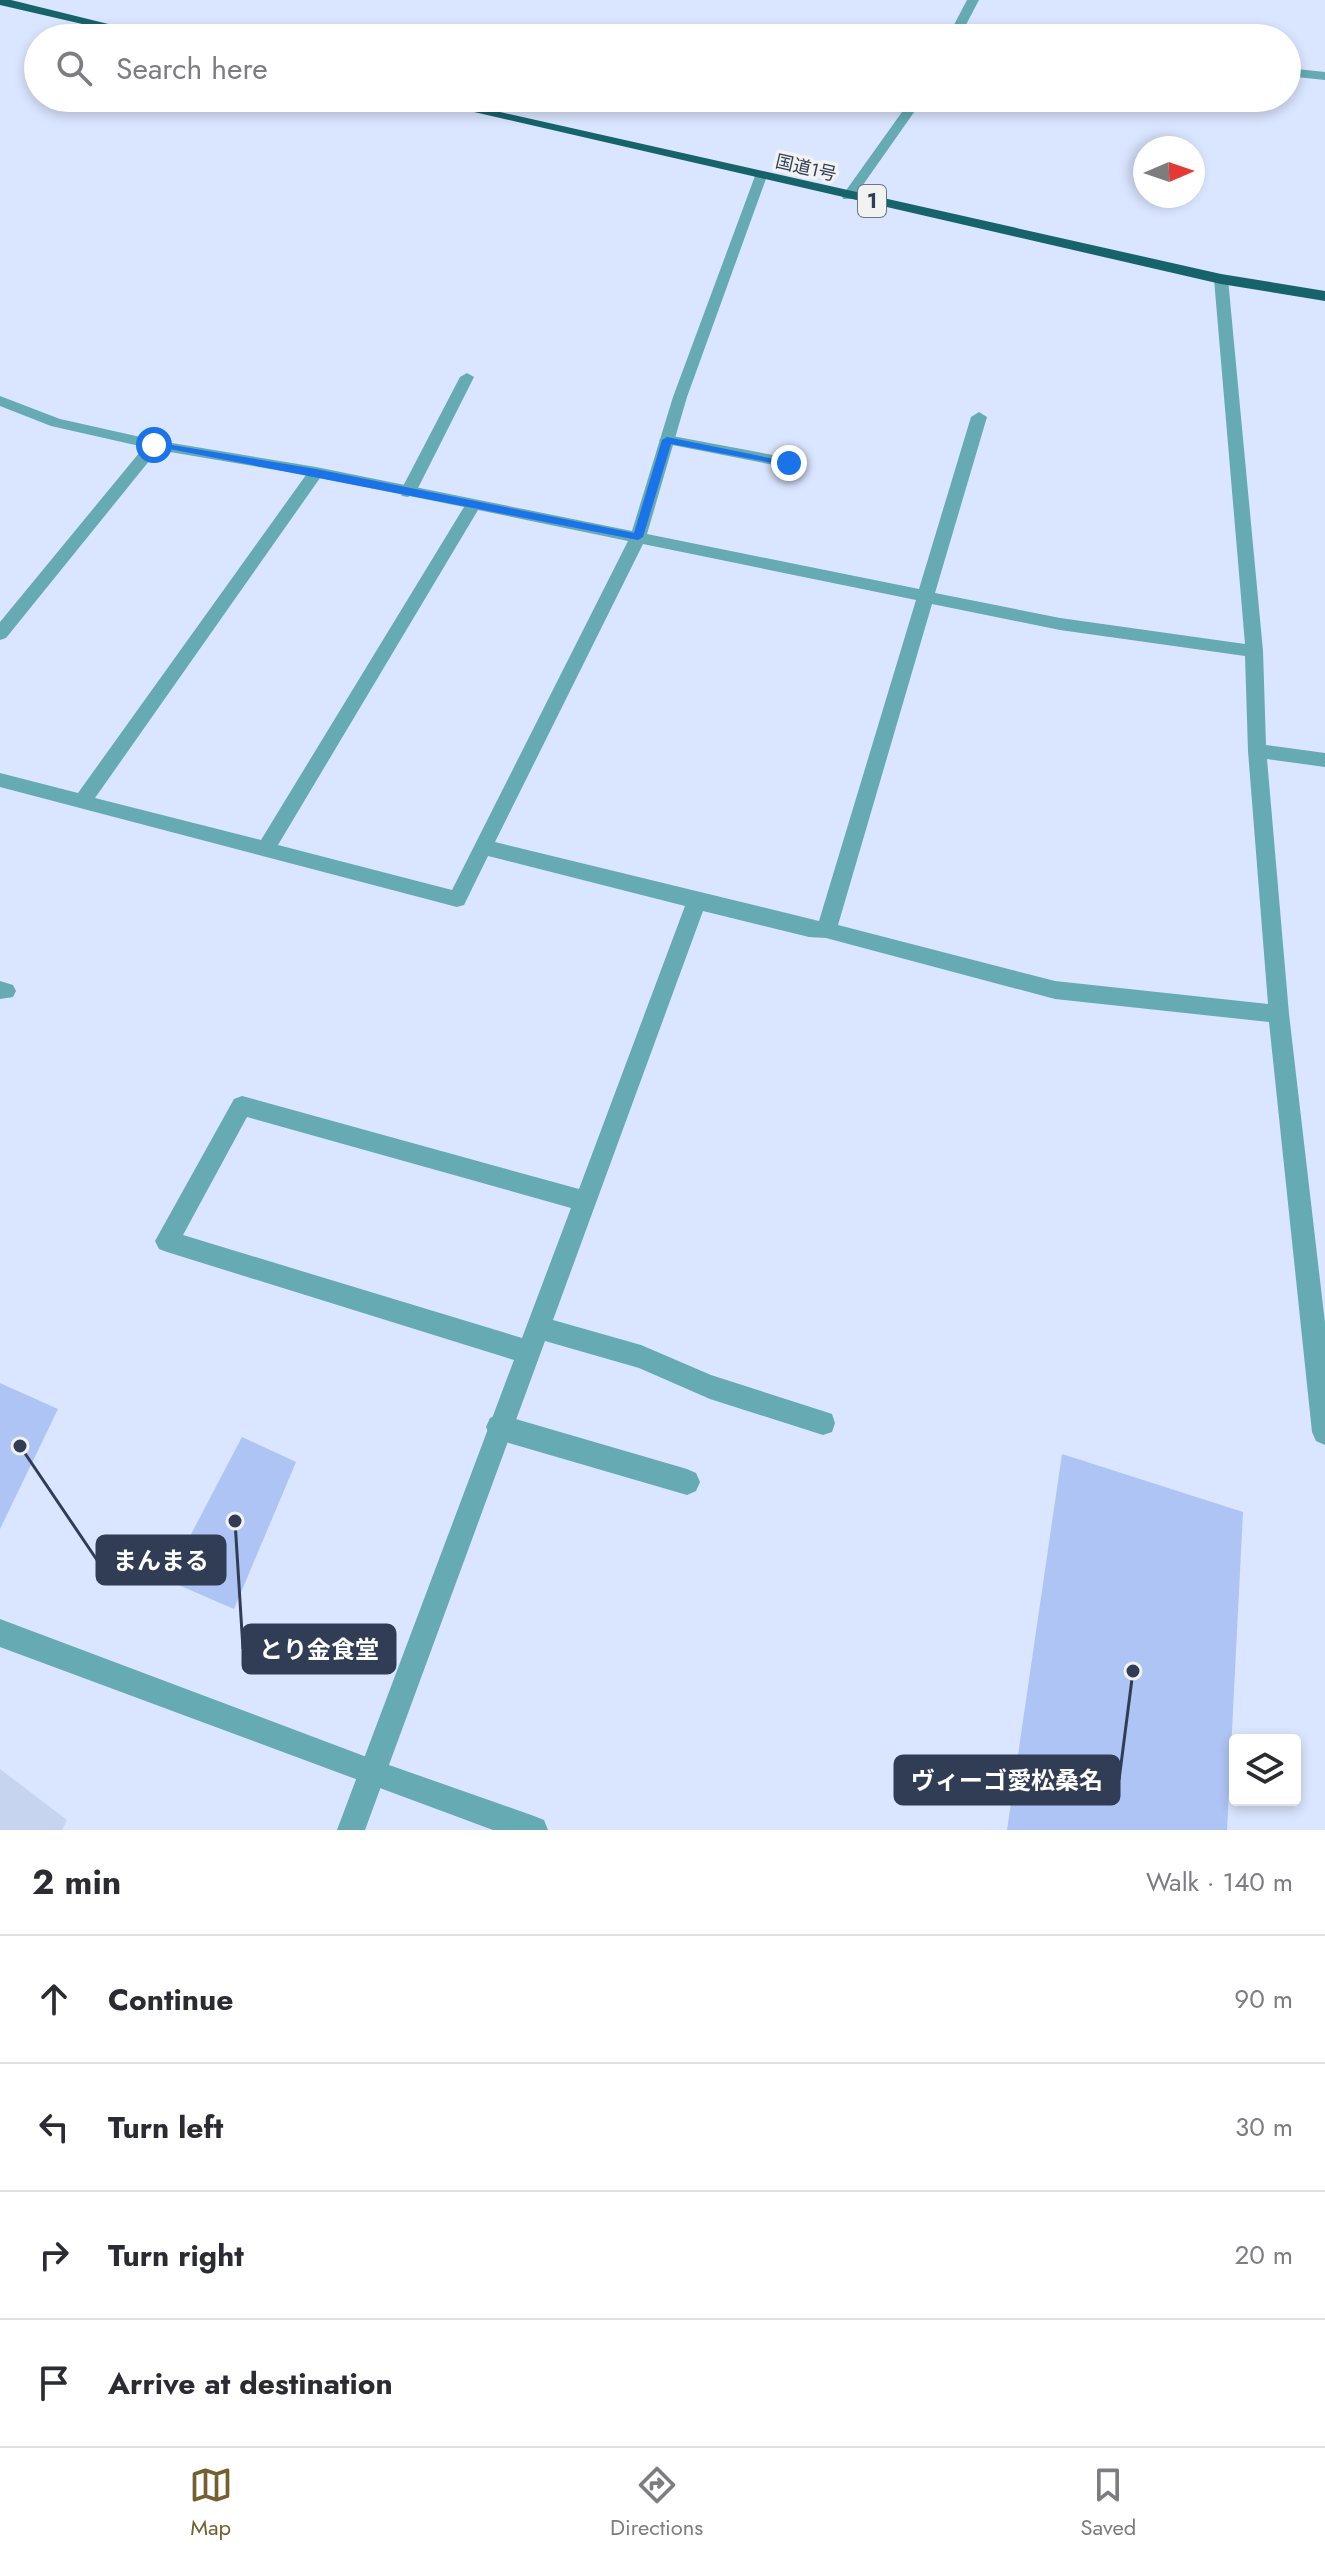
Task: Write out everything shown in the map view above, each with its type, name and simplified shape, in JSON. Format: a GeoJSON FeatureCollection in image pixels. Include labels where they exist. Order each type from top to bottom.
{"type":"FeatureCollection","features":[{"type":"Feature","properties":{"kind":"highway"},"geometry":{"type":"LineString","coordinates":[[0,1],[99,24]]}},
{"type":"Feature","properties":{"kind":"highway","name":"国道1号"},"geometry":{"type":"LineString","coordinates":[[481,112],[1221,279],[1325,296]]}},
{"type":"Feature","properties":{"kind":"street"},"geometry":{"type":"LineString","coordinates":[[961,24],[973,0]]}},
{"type":"Feature","properties":{"kind":"street"},"geometry":{"type":"LineString","coordinates":[[1301,73],[1325,76]]}},
{"type":"Feature","properties":{"kind":"street"},"geometry":{"type":"LineString","coordinates":[[848,196],[908,112]]}},
{"type":"Feature","properties":{"kind":"street"},"geometry":{"type":"LineString","coordinates":[[0,780],[457,899],[638,537],[667,440],[761,176]]}},
{"type":"Feature","properties":{"kind":"street"},"geometry":{"type":"LineString","coordinates":[[1221,279],[1254,651],[1257,751],[1279,1014],[1325,1432]]}},
{"type":"Feature","properties":{"kind":"street"},"geometry":{"type":"LineString","coordinates":[[408,492],[467,377]]}},
{"type":"Feature","properties":{"kind":"street"},"geometry":{"type":"LineString","coordinates":[[0,401],[56,423],[154,445],[316,472],[1060,624],[1254,651]]}},
{"type":"Feature","properties":{"kind":"street"},"geometry":{"type":"LineString","coordinates":[[826,930],[979,417]]}},
{"type":"Feature","properties":{"kind":"street"},"geometry":{"type":"LineString","coordinates":[[667,440],[789,463]]}},
{"type":"Feature","properties":{"kind":"street"},"geometry":{"type":"LineString","coordinates":[[0,634],[154,445]]}},
{"type":"Feature","properties":{"kind":"street"},"geometry":{"type":"LineString","coordinates":[[82,802],[316,472]]}},
{"type":"Feature","properties":{"kind":"street"},"geometry":{"type":"LineString","coordinates":[[266,849],[474,504]]}},
{"type":"Feature","properties":{"kind":"street"},"geometry":{"type":"LineString","coordinates":[[1257,751],[1325,760]]}},
{"type":"Feature","properties":{"kind":"street"},"geometry":{"type":"LineString","coordinates":[[483,847],[809,929],[826,930],[1055,990],[1279,1014]]}},
{"type":"Feature","properties":{"kind":"street"},"geometry":{"type":"LineString","coordinates":[[351,1830],[697,901]]}},
{"type":"Feature","properties":{"kind":"street"},"geometry":{"type":"LineString","coordinates":[[528,1352],[167,1241],[242,1106],[585,1201]]}},
{"type":"Feature","properties":{"kind":"street"},"geometry":{"type":"LineString","coordinates":[[537,1327],[641,1357],[710,1387],[823,1423]]}},
{"type":"Feature","properties":{"kind":"street"},"geometry":{"type":"LineString","coordinates":[[499,1427],[687,1482]]}},
{"type":"Feature","properties":{"kind":"street"},"geometry":{"type":"LineString","coordinates":[[0,1633],[372,1773],[534,1830]]}},
{"type":"Feature","properties":{"kind":"shaded area"},"geometry":{"type":"Polygon","coordinates":[[[0,1769],[67,1820],[62,1830],[0,1830],[0,1769]]]}},
{"type":"Feature","properties":{"kind":"building"},"geometry":{"type":"Polygon","coordinates":[[[0,1383],[58,1409],[0,1529],[0,1383]]]}},
{"type":"Feature","properties":{"kind":"building"},"geometry":{"type":"Polygon","coordinates":[[[242,1437],[296,1462],[234,1609],[167,1580],[242,1437]]]}},
{"type":"Feature","properties":{"kind":"building"},"geometry":{"type":"Polygon","coordinates":[[[1062,1454],[1243,1512],[1232,1734],[1229,1734],[1227,1830],[1007,1830],[1062,1454]]]}},
{"type":"Feature","properties":{"kind":"place","name":"まんまる"},"geometry":{"type":"Point","coordinates":[20,1446]}},
{"type":"Feature","properties":{"kind":"place","name":"とり金食堂"},"geometry":{"type":"Point","coordinates":[235,1521]}},
{"type":"Feature","properties":{"kind":"place","name":"ヴィーゴ愛松桑名"},"geometry":{"type":"Point","coordinates":[1133,1671]}},
{"type":"Feature","properties":{"kind":"route"},"geometry":{"type":"LineString","coordinates":[[154,445],[316,472],[367,485],[638,537],[667,440],[789,463]]}}]}
